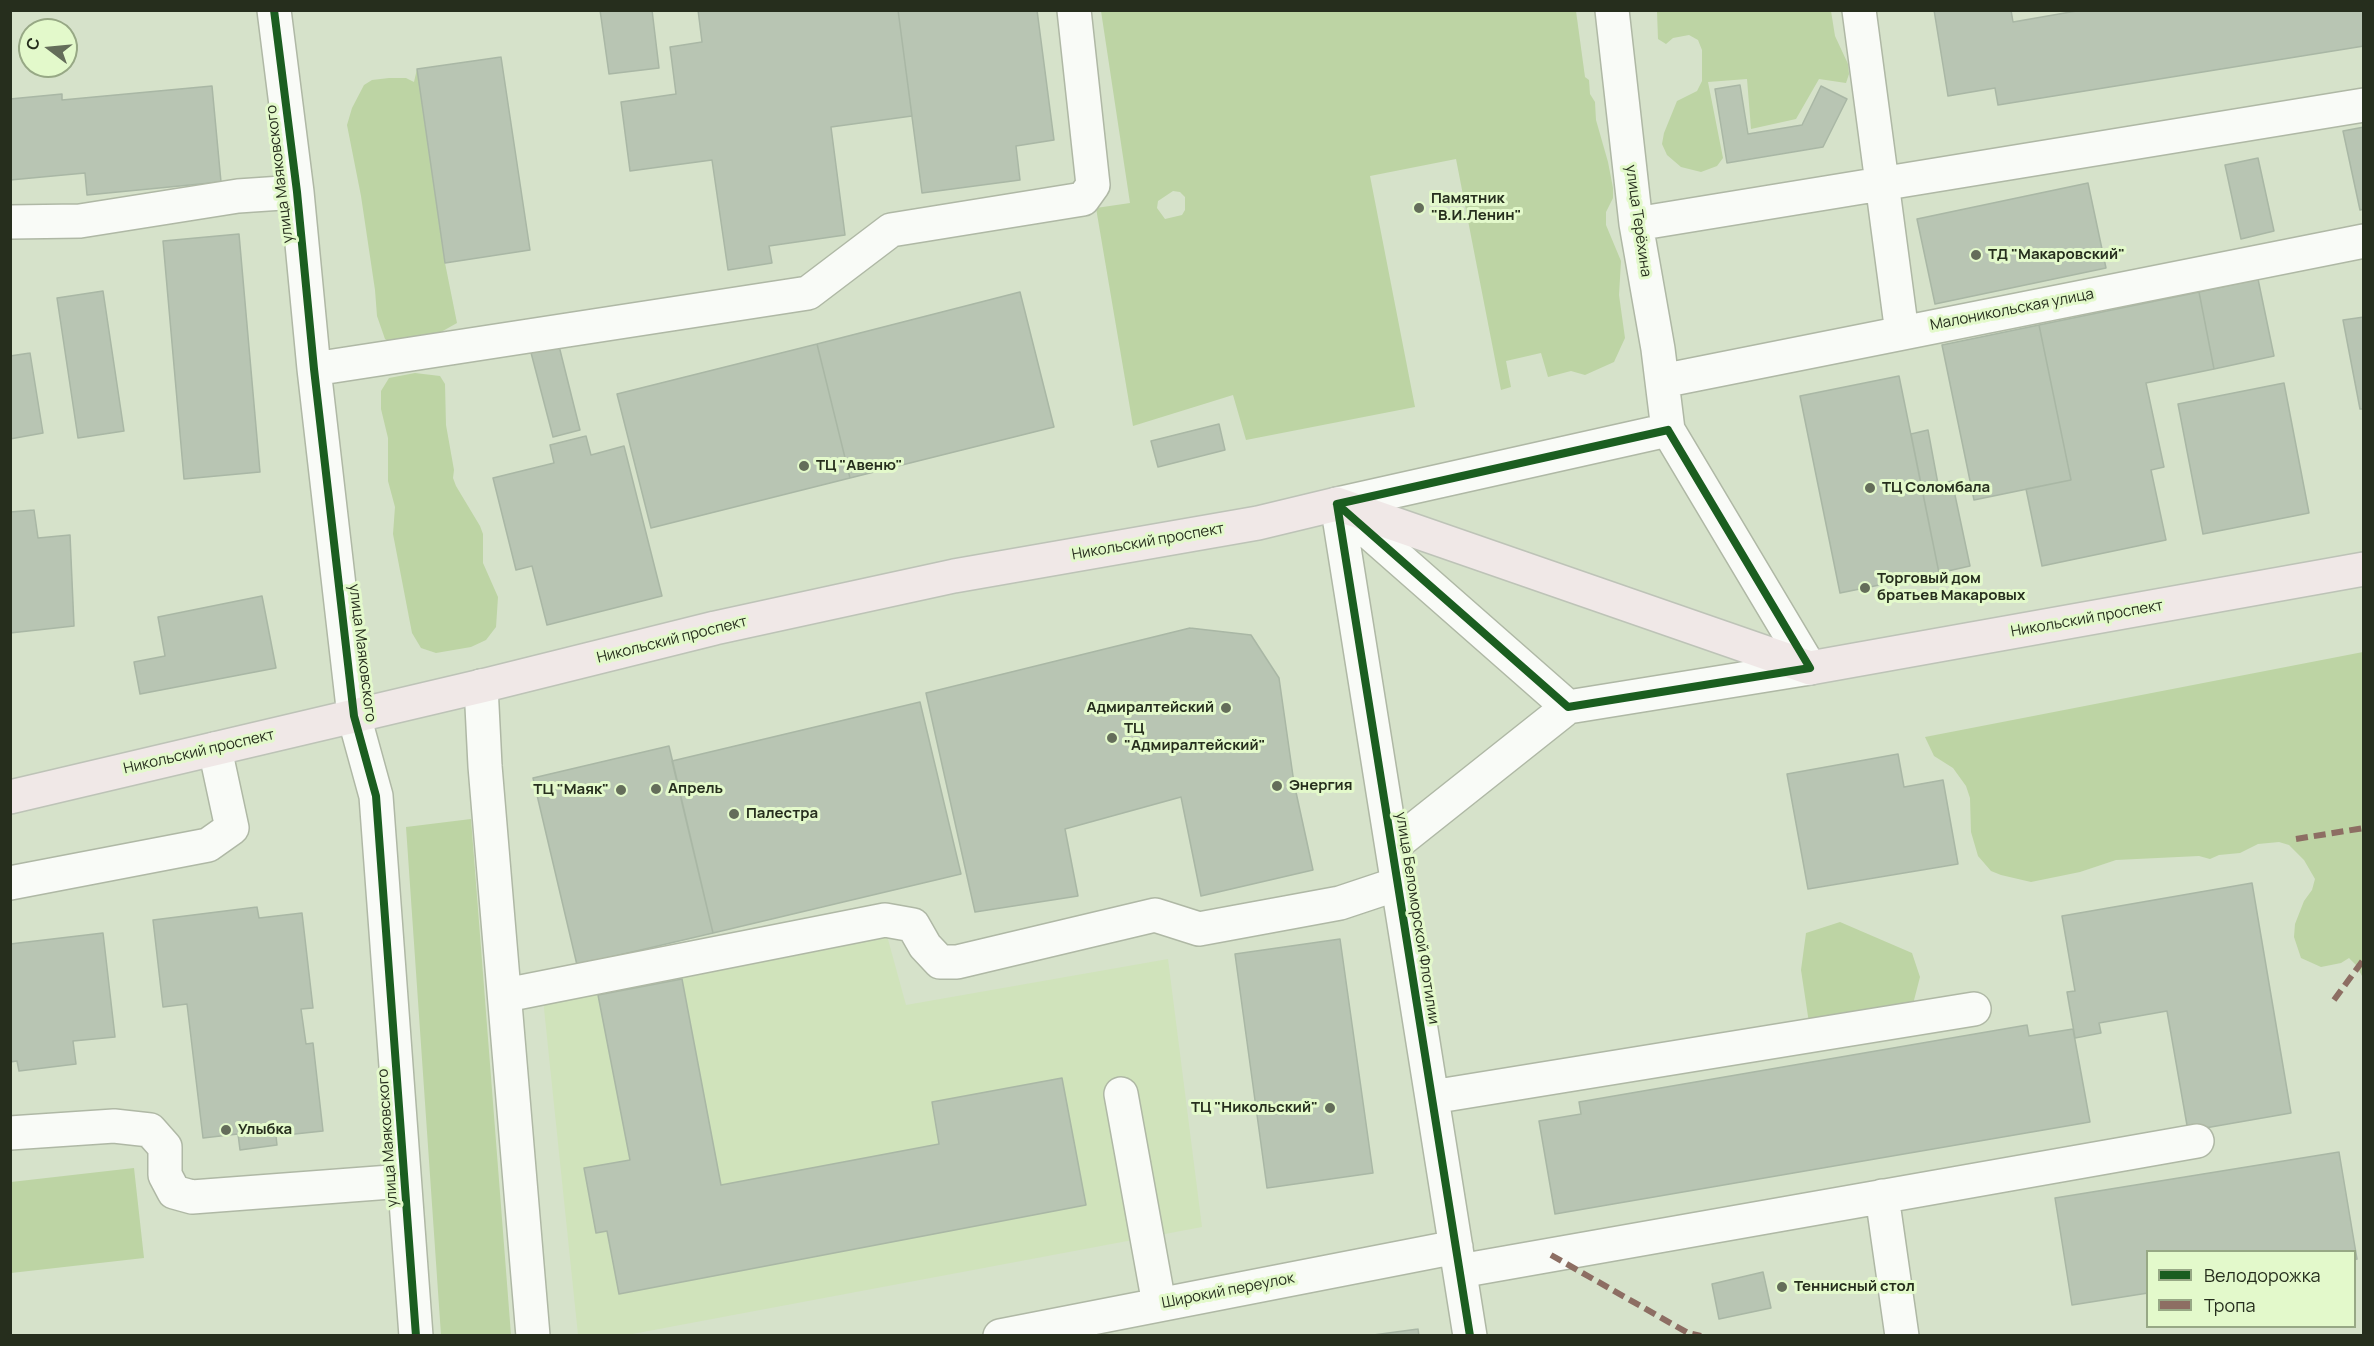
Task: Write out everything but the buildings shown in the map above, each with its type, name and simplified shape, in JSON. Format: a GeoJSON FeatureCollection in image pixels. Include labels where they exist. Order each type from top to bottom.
{"type":"FeatureCollection","features":[{"type":"Feature","properties":{"kind":"main road","name":"Никольский проспект"},"geometry":{"type":"LineString","coordinates":[[10,797],[481,686],[714,628],[954,576],[1258,523],[1337,504]]}},
{"type":"Feature","properties":{"kind":"main road"},"geometry":{"type":"LineString","coordinates":[[1337,504],[1810,668]]}},
{"type":"Feature","properties":{"kind":"main road","name":"Никольский проспект"},"geometry":{"type":"LineString","coordinates":[[1810,668],[2364,569]]}},
{"type":"Feature","properties":{"kind":"street","name":"улица Маяковского"},"geometry":{"type":"LineString","coordinates":[[274,10],[297,192],[314,369],[354,716],[376,796],[416,1335]]}},
{"type":"Feature","properties":{"kind":"street"},"geometry":{"type":"LineString","coordinates":[[314,369],[808,293],[891,230],[1083,200],[1093,185],[1074,10]]}},
{"type":"Feature","properties":{"kind":"street","name":"улица Терёхина"},"geometry":{"type":"LineString","coordinates":[[1612,10],[1636,225],[1668,430]]}},
{"type":"Feature","properties":{"kind":"street"},"geometry":{"type":"LineString","coordinates":[[1859,10],[1902,333]]}},
{"type":"Feature","properties":{"kind":"street"},"geometry":{"type":"LineString","coordinates":[[1636,225],[2364,105]]}},
{"type":"Feature","properties":{"kind":"street"},"geometry":{"type":"LineString","coordinates":[[10,222],[80,221],[238,196],[297,192]]}},
{"type":"Feature","properties":{"kind":"street","name":"Малоникольская улица"},"geometry":{"type":"LineString","coordinates":[[1662,381],[2364,241]]}},
{"type":"Feature","properties":{"kind":"street"},"geometry":{"type":"LineString","coordinates":[[1337,504],[1668,430],[1810,668],[1568,707],[1393,846]]}},
{"type":"Feature","properties":{"kind":"street"},"geometry":{"type":"LineString","coordinates":[[1337,504],[1568,707]]}},
{"type":"Feature","properties":{"kind":"street","name":"улица Беломорской Флотилии"},"geometry":{"type":"LineString","coordinates":[[1337,504],[1470,1335]]}},
{"type":"Feature","properties":{"kind":"street"},"geometry":{"type":"LineString","coordinates":[[481,686],[485,766],[533,1335]]}},
{"type":"Feature","properties":{"kind":"street"},"geometry":{"type":"LineString","coordinates":[[10,883],[208,845],[232,828],[215,748]]}},
{"type":"Feature","properties":{"kind":"street"},"geometry":{"type":"LineString","coordinates":[[506,995],[885,920],[913,926],[925,946],[940,962],[957,962],[1155,915],[1199,929],[1340,903],[1397,884]]}},
{"type":"Feature","properties":{"kind":"street"},"geometry":{"type":"LineString","coordinates":[[1432,1097],[1974,1009]]}},
{"type":"Feature","properties":{"kind":"street"},"geometry":{"type":"LineString","coordinates":[[1121,1094],[1159,1304]]}},
{"type":"Feature","properties":{"kind":"street"},"geometry":{"type":"LineString","coordinates":[[10,1133],[114,1126],[150,1130],[165,1148],[165,1175],[174,1192],[192,1197],[404,1181]]}},
{"type":"Feature","properties":{"kind":"street","name":"Широкий переулок"},"geometry":{"type":"LineString","coordinates":[[1000,1335],[1159,1304],[1882,1196],[2197,1141]]}},
{"type":"Feature","properties":{"kind":"street"},"geometry":{"type":"LineString","coordinates":[[1882,1196],[1902,1335]]}},
{"type":"Feature","properties":{"kind":"shaded area"},"geometry":{"type":"Polygon","coordinates":[[[1101,11],[1576,11],[1585,77],[1589,80],[1590,94],[1595,102],[1596,120],[1613,188],[1613,198],[1606,212],[1606,225],[1621,261],[1619,295],[1625,338],[1614,362],[1585,375],[1571,371],[1548,377],[1541,353],[1506,361],[1511,387],[1501,390],[1456,159],[1370,176],[1415,407],[1246,440],[1233,395],[1133,426],[1096,208],[1130,203],[1101,11]],[[1173,191],[1158,201],[1157,208],[1165,219],[1182,215],[1185,210],[1185,197],[1180,192],[1173,191]]]}},
{"type":"Feature","properties":{"kind":"shaded area"},"geometry":{"type":"Polygon","coordinates":[[[1657,11],[1831,11],[1835,36],[1848,64],[1849,74],[1846,83],[1819,79],[1796,119],[1751,129],[1747,79],[1708,82],[1723,158],[1717,166],[1701,172],[1681,167],[1667,155],[1662,144],[1677,101],[1697,91],[1702,81],[1702,50],[1698,40],[1689,35],[1673,38],[1666,44],[1658,39],[1657,11]]]}},
{"type":"Feature","properties":{"kind":"shaded area"},"geometry":{"type":"Polygon","coordinates":[[[417,69],[445,263],[457,323],[441,332],[393,344],[385,339],[377,316],[361,196],[347,125],[352,108],[364,85],[372,80],[389,78],[406,78],[414,82],[417,69]]]}},
{"type":"Feature","properties":{"kind":"shaded area"},"geometry":{"type":"Polygon","coordinates":[[[415,373],[440,376],[445,384],[446,425],[454,470],[453,478],[480,526],[483,534],[483,563],[498,597],[496,627],[486,640],[471,647],[436,653],[421,648],[412,633],[393,534],[395,507],[388,481],[388,438],[381,409],[381,391],[389,378],[415,373]]]}},
{"type":"Feature","properties":{"kind":"shaded area"},"geometry":{"type":"Polygon","coordinates":[[[2363,652],[2363,990],[2362,976],[2349,958],[2341,963],[2321,967],[2301,958],[2294,937],[2295,924],[2315,879],[2304,860],[2289,845],[2279,842],[2258,844],[2240,853],[2219,855],[2210,859],[2199,856],[2116,860],[2080,872],[2031,882],[2001,875],[1991,871],[1978,856],[1971,832],[1970,798],[1966,786],[1953,768],[1934,756],[1925,737],[2363,652]]]}},
{"type":"Feature","properties":{"kind":"shaded area"},"geometry":{"type":"Polygon","coordinates":[[[471,819],[511,1335],[441,1335],[406,827],[471,819]]]}},
{"type":"Feature","properties":{"kind":"shaded area"},"geometry":{"type":"Polygon","coordinates":[[[1840,922],[1912,953],[1920,977],[1912,1008],[1809,1023],[1801,970],[1806,933],[1840,922]]]}},
{"type":"Feature","properties":{"kind":"shaded area"},"geometry":{"type":"Polygon","coordinates":[[[886,932],[906,1005],[1168,959],[1202,1227],[627,1335],[578,1335],[543,999],[886,932]]]}},
{"type":"Feature","properties":{"kind":"shaded area"},"geometry":{"type":"Polygon","coordinates":[[[134,1168],[144,1258],[11,1273],[11,1182],[134,1168]]]}},
{"type":"Feature","properties":{"kind":"marked path"},"geometry":{"type":"LineString","coordinates":[[2296,839],[2364,828]]}},
{"type":"Feature","properties":{"kind":"marked path"},"geometry":{"type":"LineString","coordinates":[[2334,1000],[2364,959]]}},
{"type":"Feature","properties":{"kind":"marked path"},"geometry":{"type":"LineString","coordinates":[[1551,1255],[1688,1333],[1701,1336]]}},
{"type":"Feature","properties":{"kind":"cycle path"},"geometry":{"type":"LineString","coordinates":[[274,10],[297,192],[314,369],[354,716],[376,796],[416,1336]]}},
{"type":"Feature","properties":{"kind":"cycle path"},"geometry":{"type":"LineString","coordinates":[[1668,430],[1810,668],[1568,707],[1337,504],[1668,430]]}},
{"type":"Feature","properties":{"kind":"cycle path"},"geometry":{"type":"LineString","coordinates":[[1337,504],[1470,1336]]}},
{"type":"Feature","properties":{"kind":"place","name":"Памятник \"В.И.Ленин\""},"geometry":{"type":"Point","coordinates":[1419,208]}},
{"type":"Feature","properties":{"kind":"place","name":"ТД \"Макаровский\""},"geometry":{"type":"Point","coordinates":[1976,255]}},
{"type":"Feature","properties":{"kind":"place","name":"ТЦ \"Авеню\""},"geometry":{"type":"Point","coordinates":[804,466]}},
{"type":"Feature","properties":{"kind":"place","name":"ТЦ Соломбала"},"geometry":{"type":"Point","coordinates":[1870,488]}},
{"type":"Feature","properties":{"kind":"place","name":"Торговый дом братьев Макаровых"},"geometry":{"type":"Point","coordinates":[1865,588]}},
{"type":"Feature","properties":{"kind":"place","name":"Адмиралтейский"},"geometry":{"type":"Point","coordinates":[1226,708]}},
{"type":"Feature","properties":{"kind":"place","name":"ТЦ \"Адмиралтейский\""},"geometry":{"type":"Point","coordinates":[1112,738]}},
{"type":"Feature","properties":{"kind":"place","name":"Энергия"},"geometry":{"type":"Point","coordinates":[1277,786]}},
{"type":"Feature","properties":{"kind":"place","name":"Апрель"},"geometry":{"type":"Point","coordinates":[656,789]}},
{"type":"Feature","properties":{"kind":"place","name":"ТЦ \"Маяк\""},"geometry":{"type":"Point","coordinates":[621,790]}},
{"type":"Feature","properties":{"kind":"place","name":"Палестра"},"geometry":{"type":"Point","coordinates":[734,814]}},
{"type":"Feature","properties":{"kind":"place","name":"ТЦ \"Никольский\""},"geometry":{"type":"Point","coordinates":[1330,1108]}},
{"type":"Feature","properties":{"kind":"place","name":"Улыбка"},"geometry":{"type":"Point","coordinates":[226,1130]}},
{"type":"Feature","properties":{"kind":"place","name":"Теннисный стол"},"geometry":{"type":"Point","coordinates":[1782,1287]}}]}
